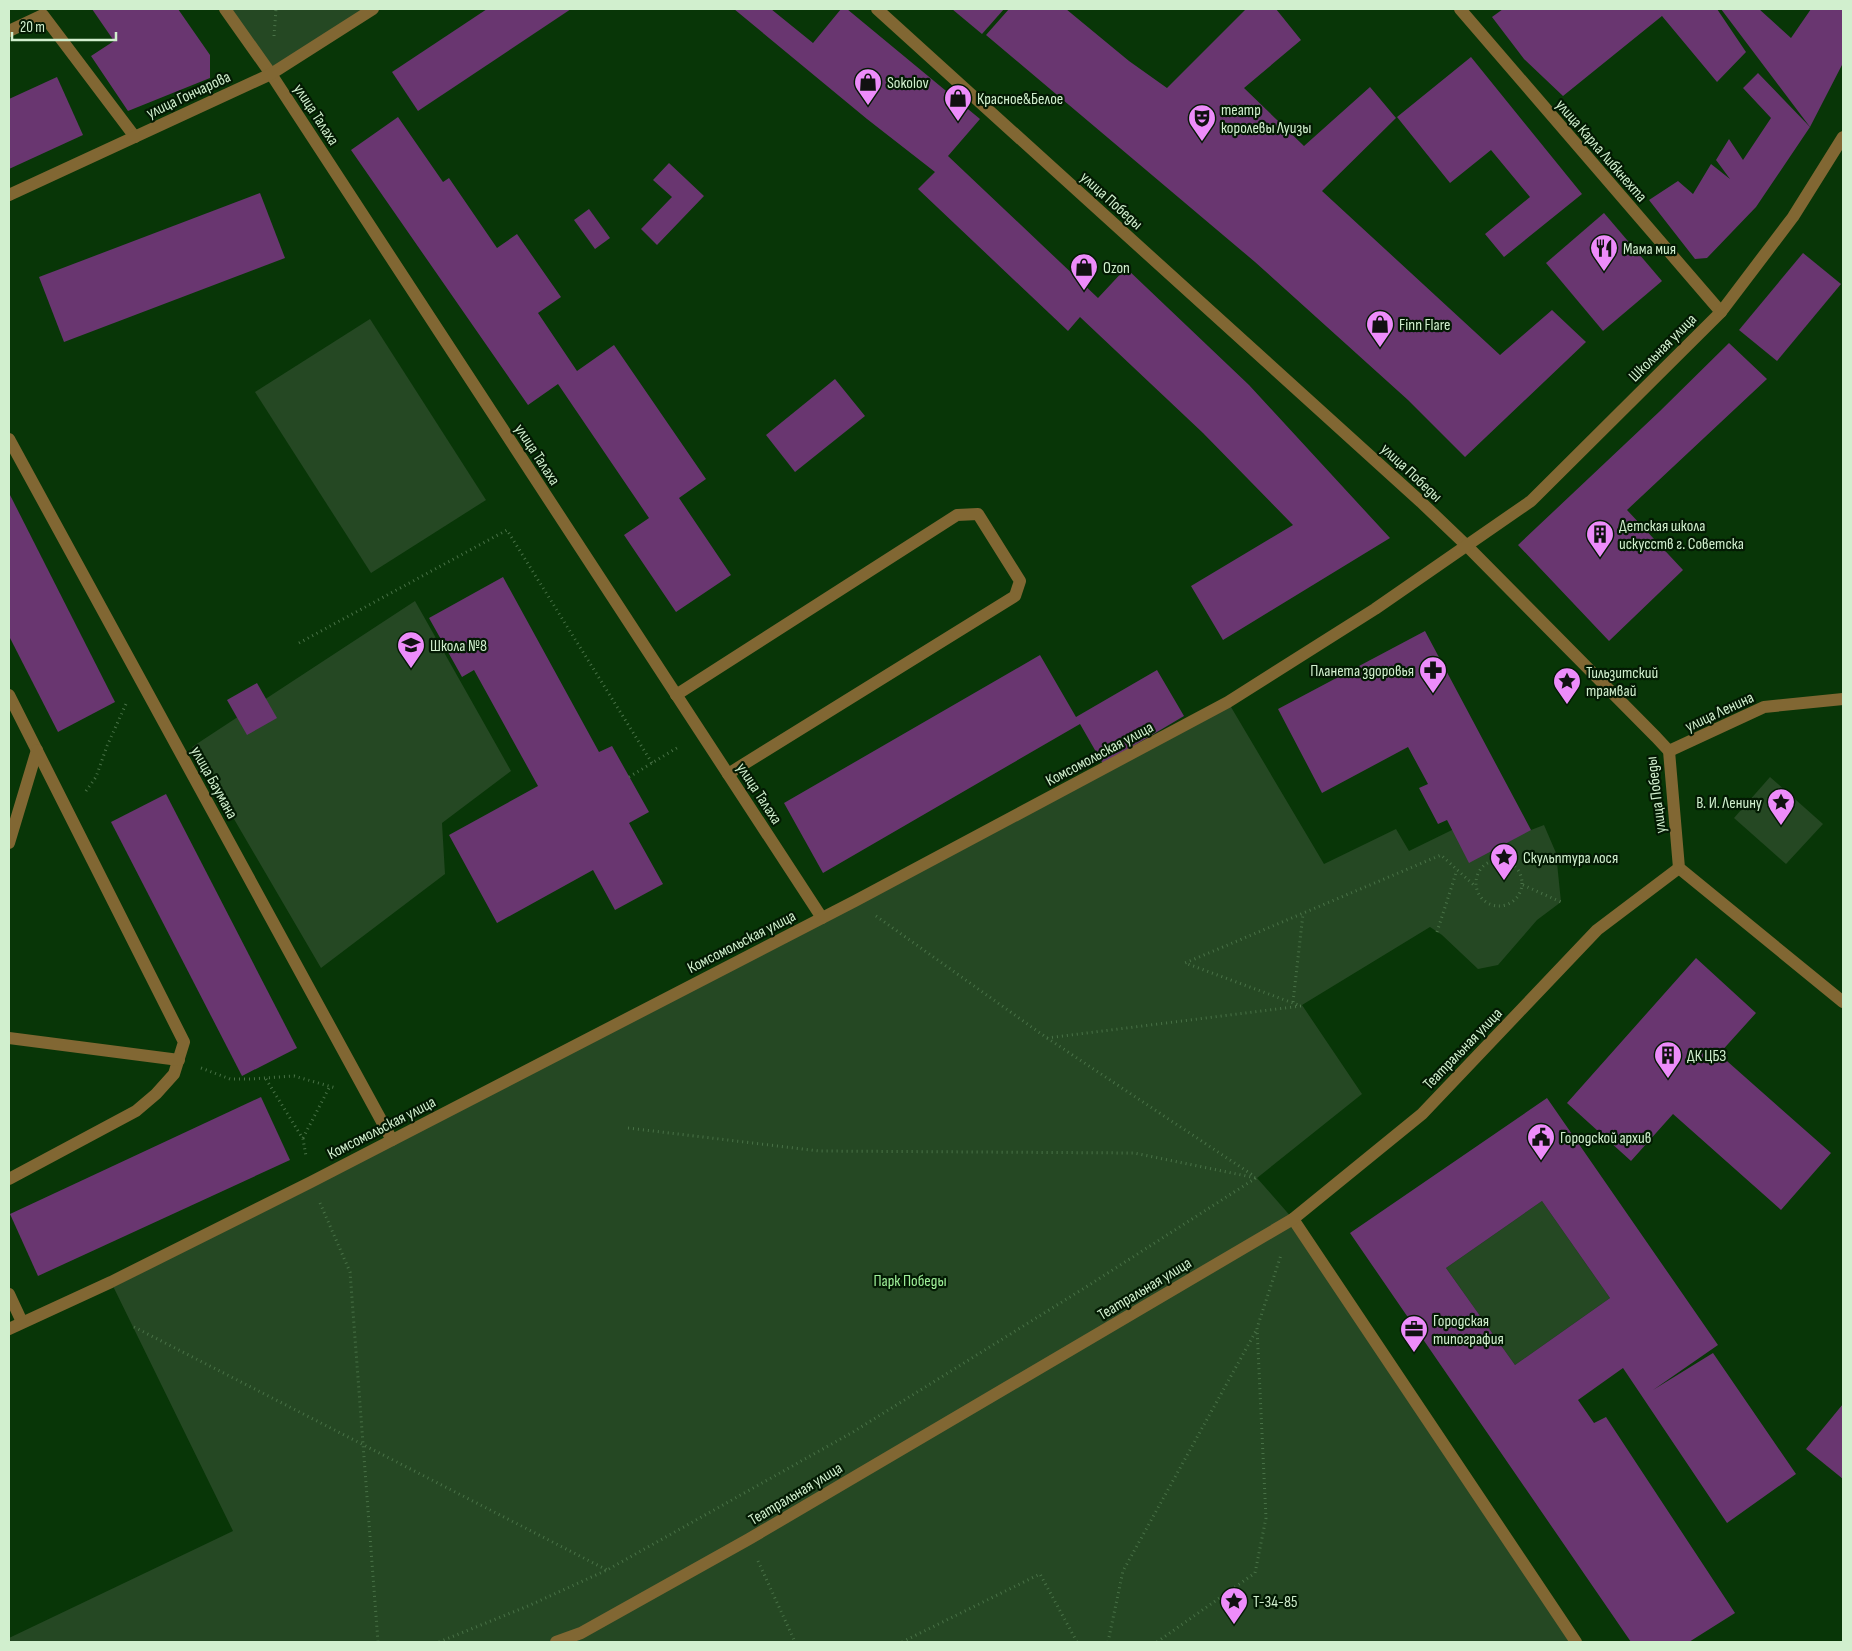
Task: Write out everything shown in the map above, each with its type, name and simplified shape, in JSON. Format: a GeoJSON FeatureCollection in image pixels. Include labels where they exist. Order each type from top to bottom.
{"type":"FeatureCollection","features":[{"type":"Feature","properties":{"kind":"street","name":"улица Талаха"},"geometry":{"type":"LineString","coordinates":[[225,9],[271,74],[822,918]]}},
{"type":"Feature","properties":{"kind":"street","name":"улица Гончарова"},"geometry":{"type":"LineString","coordinates":[[9,195],[271,74],[373,9]]}},
{"type":"Feature","properties":{"kind":"street","name":"улица Победы"},"geometry":{"type":"LineString","coordinates":[[877,9],[1414,495],[1466,545],[1669,752],[1679,868]]}},
{"type":"Feature","properties":{"kind":"street","name":"улица Карла Либкнехта"},"geometry":{"type":"LineString","coordinates":[[1460,9],[1721,312]]}},
{"type":"Feature","properties":{"kind":"street"},"geometry":{"type":"LineString","coordinates":[[9,31],[43,14],[135,137]]}},
{"type":"Feature","properties":{"kind":"street","name":"Школьная улица"},"geometry":{"type":"LineString","coordinates":[[1466,545],[1531,501],[1721,312],[1793,216],[1843,137]]}},
{"type":"Feature","properties":{"kind":"street","name":"улица Баумана"},"geometry":{"type":"LineString","coordinates":[[9,439],[392,1140]]}},
{"type":"Feature","properties":{"kind":"street"},"geometry":{"type":"LineString","coordinates":[[676,695],[957,515],[978,514],[1020,580],[1015,596],[728,774]]}},
{"type":"Feature","properties":{"kind":"street","name":"Комсомольская улица"},"geometry":{"type":"LineString","coordinates":[[9,1329],[111,1282],[311,1182],[855,901],[1228,702],[1375,609],[1466,545]]}},
{"type":"Feature","properties":{"kind":"street"},"geometry":{"type":"LineString","coordinates":[[9,694],[184,1042],[174,1074],[156,1094],[136,1110],[9,1179]]}},
{"type":"Feature","properties":{"kind":"street","name":"улица Ленина"},"geometry":{"type":"LineString","coordinates":[[1669,752],[1764,707],[1843,699]]}},
{"type":"Feature","properties":{"kind":"street"},"geometry":{"type":"LineString","coordinates":[[9,843],[37,750]]}},
{"type":"Feature","properties":{"kind":"street"},"geometry":{"type":"LineString","coordinates":[[1679,868],[1843,1002]]}},
{"type":"Feature","properties":{"kind":"street","name":"Театральная улица"},"geometry":{"type":"LineString","coordinates":[[556,1642],[581,1632],[749,1539],[1293,1218],[1422,1114],[1597,930],[1679,868]]}},
{"type":"Feature","properties":{"kind":"street"},"geometry":{"type":"LineString","coordinates":[[9,1038],[179,1060]]}},
{"type":"Feature","properties":{"kind":"street"},"geometry":{"type":"LineString","coordinates":[[1293,1218],[1576,1642]]}},
{"type":"Feature","properties":{"kind":"street"},"geometry":{"type":"LineString","coordinates":[[9,1294],[22,1322]]}},
{"type":"Feature","properties":{"kind":"path"},"geometry":{"type":"LineString","coordinates":[[299,643],[507,530],[652,763]]}},
{"type":"Feature","properties":{"kind":"path"},"geometry":{"type":"LineString","coordinates":[[68,813],[96,777],[107,746],[138,677]]}},
{"type":"Feature","properties":{"kind":"path"},"geometry":{"type":"LineString","coordinates":[[629,777],[701,732]]}},
{"type":"Feature","properties":{"kind":"path"},"geometry":{"type":"LineString","coordinates":[[1047,1038],[1301,1006],[1185,963],[1441,855],[1476,887],[1483,900],[1496,906],[1504,906],[1517,898],[1523,885],[1519,871],[1514,865],[1499,860],[1491,861],[1484,865],[1476,879],[1476,887]]}},
{"type":"Feature","properties":{"kind":"path"},"geometry":{"type":"LineString","coordinates":[[1437,932],[1457,870]]}},
{"type":"Feature","properties":{"kind":"path"},"geometry":{"type":"LineString","coordinates":[[1523,885],[1561,902]]}},
{"type":"Feature","properties":{"kind":"path"},"geometry":{"type":"LineString","coordinates":[[855,901],[1047,1038],[1256,1178]]}},
{"type":"Feature","properties":{"kind":"path"},"geometry":{"type":"LineString","coordinates":[[1293,1002],[1303,913]]}},
{"type":"Feature","properties":{"kind":"path"},"geometry":{"type":"LineString","coordinates":[[179,1060],[230,1079],[266,1079],[294,1076],[368,1096]]}},
{"type":"Feature","properties":{"kind":"path"},"geometry":{"type":"LineString","coordinates":[[266,1079],[303,1139],[311,1182],[350,1272],[378,1642]]}},
{"type":"Feature","properties":{"kind":"path"},"geometry":{"type":"LineString","coordinates":[[303,1139],[330,1086]]}},
{"type":"Feature","properties":{"kind":"path"},"geometry":{"type":"LineString","coordinates":[[628,1128],[819,1151],[1134,1153],[1256,1178]]}},
{"type":"Feature","properties":{"kind":"path"},"geometry":{"type":"LineString","coordinates":[[439,1642],[528,1606],[607,1570],[853,1432],[1086,1287],[1256,1178]]}},
{"type":"Feature","properties":{"kind":"path"},"geometry":{"type":"LineString","coordinates":[[1108,1642],[1123,1571],[1257,1328],[1293,1218]]}},
{"type":"Feature","properties":{"kind":"path"},"geometry":{"type":"LineString","coordinates":[[134,1327],[607,1570]]}},
{"type":"Feature","properties":{"kind":"path"},"geometry":{"type":"LineString","coordinates":[[1157,1642],[1256,1573],[1266,1518],[1257,1328]]}},
{"type":"Feature","properties":{"kind":"path"},"geometry":{"type":"LineString","coordinates":[[749,1539],[795,1642]]}},
{"type":"Feature","properties":{"kind":"path"},"geometry":{"type":"LineString","coordinates":[[902,1642],[1040,1574],[1077,1642]]}},
{"type":"Feature","properties":{"kind":"green space"},"geometry":{"type":"Polygon","coordinates":[[[225,9],[373,9],[271,74],[225,9]]]}},
{"type":"Feature","properties":{"kind":"green space"},"geometry":{"type":"Polygon","coordinates":[[[370,319],[486,500],[371,573],[255,392],[370,319]]]}},
{"type":"Feature","properties":{"kind":"green space"},"geometry":{"type":"Polygon","coordinates":[[[415,601],[511,771],[442,823],[445,874],[321,968],[192,747],[415,601]]]}},
{"type":"Feature","properties":{"kind":"green space","name":"Парк Победы"},"geometry":{"type":"Polygon","coordinates":[[[1228,702],[1324,864],[1396,829],[1409,851],[1452,830],[1531,830],[1544,825],[1556,853],[1561,902],[1537,920],[1498,965],[1478,969],[1442,935],[1430,927],[1302,1005],[1362,1094],[1257,1178],[1293,1219],[1576,1642],[9,1642],[9,1638],[233,1531],[111,1282],[1228,702]]]}},
{"type":"Feature","properties":{"kind":"green space"},"geometry":{"type":"Polygon","coordinates":[[[1770,777],[1823,824],[1786,864],[1734,818],[1770,777]]]}},
{"type":"Feature","properties":{"kind":"green space"},"geometry":{"type":"Polygon","coordinates":[[[1542,1201],[1610,1298],[1515,1365],[1446,1268],[1542,1201]]]}},
{"type":"Feature","properties":{"kind":"building"},"geometry":{"type":"Polygon","coordinates":[[[92,9],[178,9],[210,55],[210,78],[128,111],[91,56],[114,41],[92,9]]]}},
{"type":"Feature","properties":{"kind":"building"},"geometry":{"type":"Polygon","coordinates":[[[487,9],[571,9],[418,111],[392,72],[487,9]]]}},
{"type":"Feature","properties":{"kind":"building"},"geometry":{"type":"Polygon","coordinates":[[[734,9],[771,9],[813,43],[841,9],[847,9],[980,119],[948,156],[1098,298],[1126,268],[1249,385],[1390,538],[1223,640],[1191,586],[1293,525],[1203,433],[1080,317],[1068,331],[918,189],[935,172],[867,119],[734,9]]]}},
{"type":"Feature","properties":{"kind":"building"},"geometry":{"type":"Polygon","coordinates":[[[952,9],[1004,9],[982,34],[952,9]]]}},
{"type":"Feature","properties":{"kind":"building"},"geometry":{"type":"Polygon","coordinates":[[[1009,9],[1066,9],[1129,61],[1167,88],[1246,9],[1276,9],[1301,40],[1244,88],[1304,146],[1370,87],[1396,118],[1322,191],[1500,355],[1552,310],[1586,342],[1465,457],[1408,400],[1255,262],[986,35],[1009,9]]]}},
{"type":"Feature","properties":{"kind":"building"},"geometry":{"type":"Polygon","coordinates":[[[1503,9],[1717,9],[1746,52],[1717,82],[1662,16],[1563,96],[1524,59],[1492,17],[1503,9]]]}},
{"type":"Feature","properties":{"kind":"building"},"geometry":{"type":"Polygon","coordinates":[[[1721,9],[1759,9],[1791,38],[1811,9],[1843,9],[1843,63],[1810,127],[1721,9]]]}},
{"type":"Feature","properties":{"kind":"building"},"geometry":{"type":"Polygon","coordinates":[[[1471,57],[1582,194],[1504,257],[1485,234],[1530,197],[1491,150],[1450,183],[1397,117],[1471,57]]]}},
{"type":"Feature","properties":{"kind":"building"},"geometry":{"type":"Polygon","coordinates":[[[1758,73],[1810,127],[1756,207],[1707,258],[1695,259],[1649,200],[1678,181],[1693,194],[1711,164],[1730,179],[1716,160],[1729,139],[1743,160],[1771,118],[1743,88],[1758,73]]]}},
{"type":"Feature","properties":{"kind":"building"},"geometry":{"type":"Polygon","coordinates":[[[57,77],[83,135],[9,169],[9,99],[57,77]]]}},
{"type":"Feature","properties":{"kind":"building"},"geometry":{"type":"Polygon","coordinates":[[[398,117],[443,182],[449,178],[497,248],[517,234],[561,297],[538,313],[577,371],[614,345],[706,479],[679,498],[731,575],[676,612],[624,535],[649,518],[558,384],[528,405],[351,150],[398,117]]]}},
{"type":"Feature","properties":{"kind":"building"},"geometry":{"type":"Polygon","coordinates":[[[669,163],[704,196],[657,245],[641,229],[672,197],[653,180],[669,163]]]}},
{"type":"Feature","properties":{"kind":"building"},"geometry":{"type":"Polygon","coordinates":[[[260,193],[285,258],[64,342],[39,277],[260,193]]]}},
{"type":"Feature","properties":{"kind":"building"},"geometry":{"type":"Polygon","coordinates":[[[589,209],[610,238],[595,249],[574,220],[589,209]]]}},
{"type":"Feature","properties":{"kind":"building","name":"Мама мия"},"geometry":{"type":"Polygon","coordinates":[[[1604,213],[1662,281],[1603,331],[1546,263],[1604,213]]]}},
{"type":"Feature","properties":{"kind":"building"},"geometry":{"type":"Polygon","coordinates":[[[1803,253],[1841,284],[1777,361],[1739,330],[1803,253]]]}},
{"type":"Feature","properties":{"kind":"building"},"geometry":{"type":"Polygon","coordinates":[[[1729,343],[1767,379],[1627,510],[1683,570],[1609,641],[1518,545],[1729,343]]]}},
{"type":"Feature","properties":{"kind":"building"},"geometry":{"type":"Polygon","coordinates":[[[835,379],[865,416],[795,472],[766,435],[835,379]]]}},
{"type":"Feature","properties":{"kind":"building"},"geometry":{"type":"Polygon","coordinates":[[[9,493],[115,702],[58,732],[9,636],[9,493]]]}},
{"type":"Feature","properties":{"kind":"building"},"geometry":{"type":"Polygon","coordinates":[[[503,577],[599,752],[612,746],[649,812],[629,823],[663,884],[615,910],[593,870],[497,923],[449,835],[538,786],[474,670],[462,677],[429,618],[503,577]]]}},
{"type":"Feature","properties":{"kind":"building"},"geometry":{"type":"Polygon","coordinates":[[[1425,631],[1531,830],[1469,863],[1447,820],[1438,824],[1419,788],[1428,784],[1408,747],[1322,793],[1278,709],[1425,631]]]}},
{"type":"Feature","properties":{"kind":"building"},"geometry":{"type":"Polygon","coordinates":[[[1040,655],[1076,717],[1157,670],[1184,716],[1103,764],[1080,724],[823,873],[784,803],[1040,655]]]}},
{"type":"Feature","properties":{"kind":"building"},"geometry":{"type":"Polygon","coordinates":[[[257,683],[277,718],[247,735],[227,700],[257,683]]]}},
{"type":"Feature","properties":{"kind":"building"},"geometry":{"type":"Polygon","coordinates":[[[166,794],[297,1048],[242,1076],[111,822],[166,794]]]}},
{"type":"Feature","properties":{"kind":"building","name":"ДК ЦБЗ"},"geometry":{"type":"Polygon","coordinates":[[[1696,958],[1756,1013],[1719,1054],[1831,1153],[1781,1210],[1673,1114],[1631,1161],[1567,1103],[1696,958]]]}},
{"type":"Feature","properties":{"kind":"building"},"geometry":{"type":"Polygon","coordinates":[[[261,1097],[290,1160],[38,1276],[10,1214],[261,1097]]]}},
{"type":"Feature","properties":{"kind":"building"},"geometry":{"type":"Polygon","coordinates":[[[1547,1098],[1718,1345],[1653,1390],[1713,1353],[1796,1474],[1727,1523],[1623,1368],[1578,1400],[1594,1423],[1606,1417],[1735,1613],[1689,1642],[1631,1642],[1350,1233],[1547,1098]],[[1542,1201],[1446,1268],[1515,1365],[1610,1298],[1542,1201]]]}},
{"type":"Feature","properties":{"kind":"building"},"geometry":{"type":"Polygon","coordinates":[[[1843,1404],[1843,1479],[1806,1449],[1843,1404]]]}},
{"type":"Feature","properties":{"kind":"place","name":"Sokolov"},"geometry":{"type":"Point","coordinates":[868,106]}},
{"type":"Feature","properties":{"kind":"place","name":"Красное&Белое"},"geometry":{"type":"Point","coordinates":[958,122]}},
{"type":"Feature","properties":{"kind":"place","name":"театр королевы Луизы"},"geometry":{"type":"Point","coordinates":[1202,142]}},
{"type":"Feature","properties":{"kind":"place","name":"Мама мия"},"geometry":{"type":"Point","coordinates":[1604,272]}},
{"type":"Feature","properties":{"kind":"place","name":"Ozon"},"geometry":{"type":"Point","coordinates":[1084,291]}},
{"type":"Feature","properties":{"kind":"place","name":"Finn Flare"},"geometry":{"type":"Point","coordinates":[1380,348]}},
{"type":"Feature","properties":{"kind":"place","name":"Детская школа искусств г. Советска"},"geometry":{"type":"Point","coordinates":[1600,558]}},
{"type":"Feature","properties":{"kind":"place","name":"Школа №8"},"geometry":{"type":"Point","coordinates":[411,669]}},
{"type":"Feature","properties":{"kind":"place","name":"Планета здоровья"},"geometry":{"type":"Point","coordinates":[1433,694]}},
{"type":"Feature","properties":{"kind":"place","name":"Тильзитский трамвай"},"geometry":{"type":"Point","coordinates":[1567,705]}},
{"type":"Feature","properties":{"kind":"place","name":"В. И. Ленину"},"geometry":{"type":"Point","coordinates":[1781,826]}},
{"type":"Feature","properties":{"kind":"place","name":"Скульптура лося"},"geometry":{"type":"Point","coordinates":[1504,881]}},
{"type":"Feature","properties":{"kind":"place","name":"ДК ЦБЗ"},"geometry":{"type":"Point","coordinates":[1668,1079]}},
{"type":"Feature","properties":{"kind":"place","name":"Городской архив"},"geometry":{"type":"Point","coordinates":[1541,1161]}},
{"type":"Feature","properties":{"kind":"place","name":"Городская типография"},"geometry":{"type":"Point","coordinates":[1414,1353]}},
{"type":"Feature","properties":{"kind":"place","name":"Т-34-85"},"geometry":{"type":"Point","coordinates":[1234,1625]}}]}
